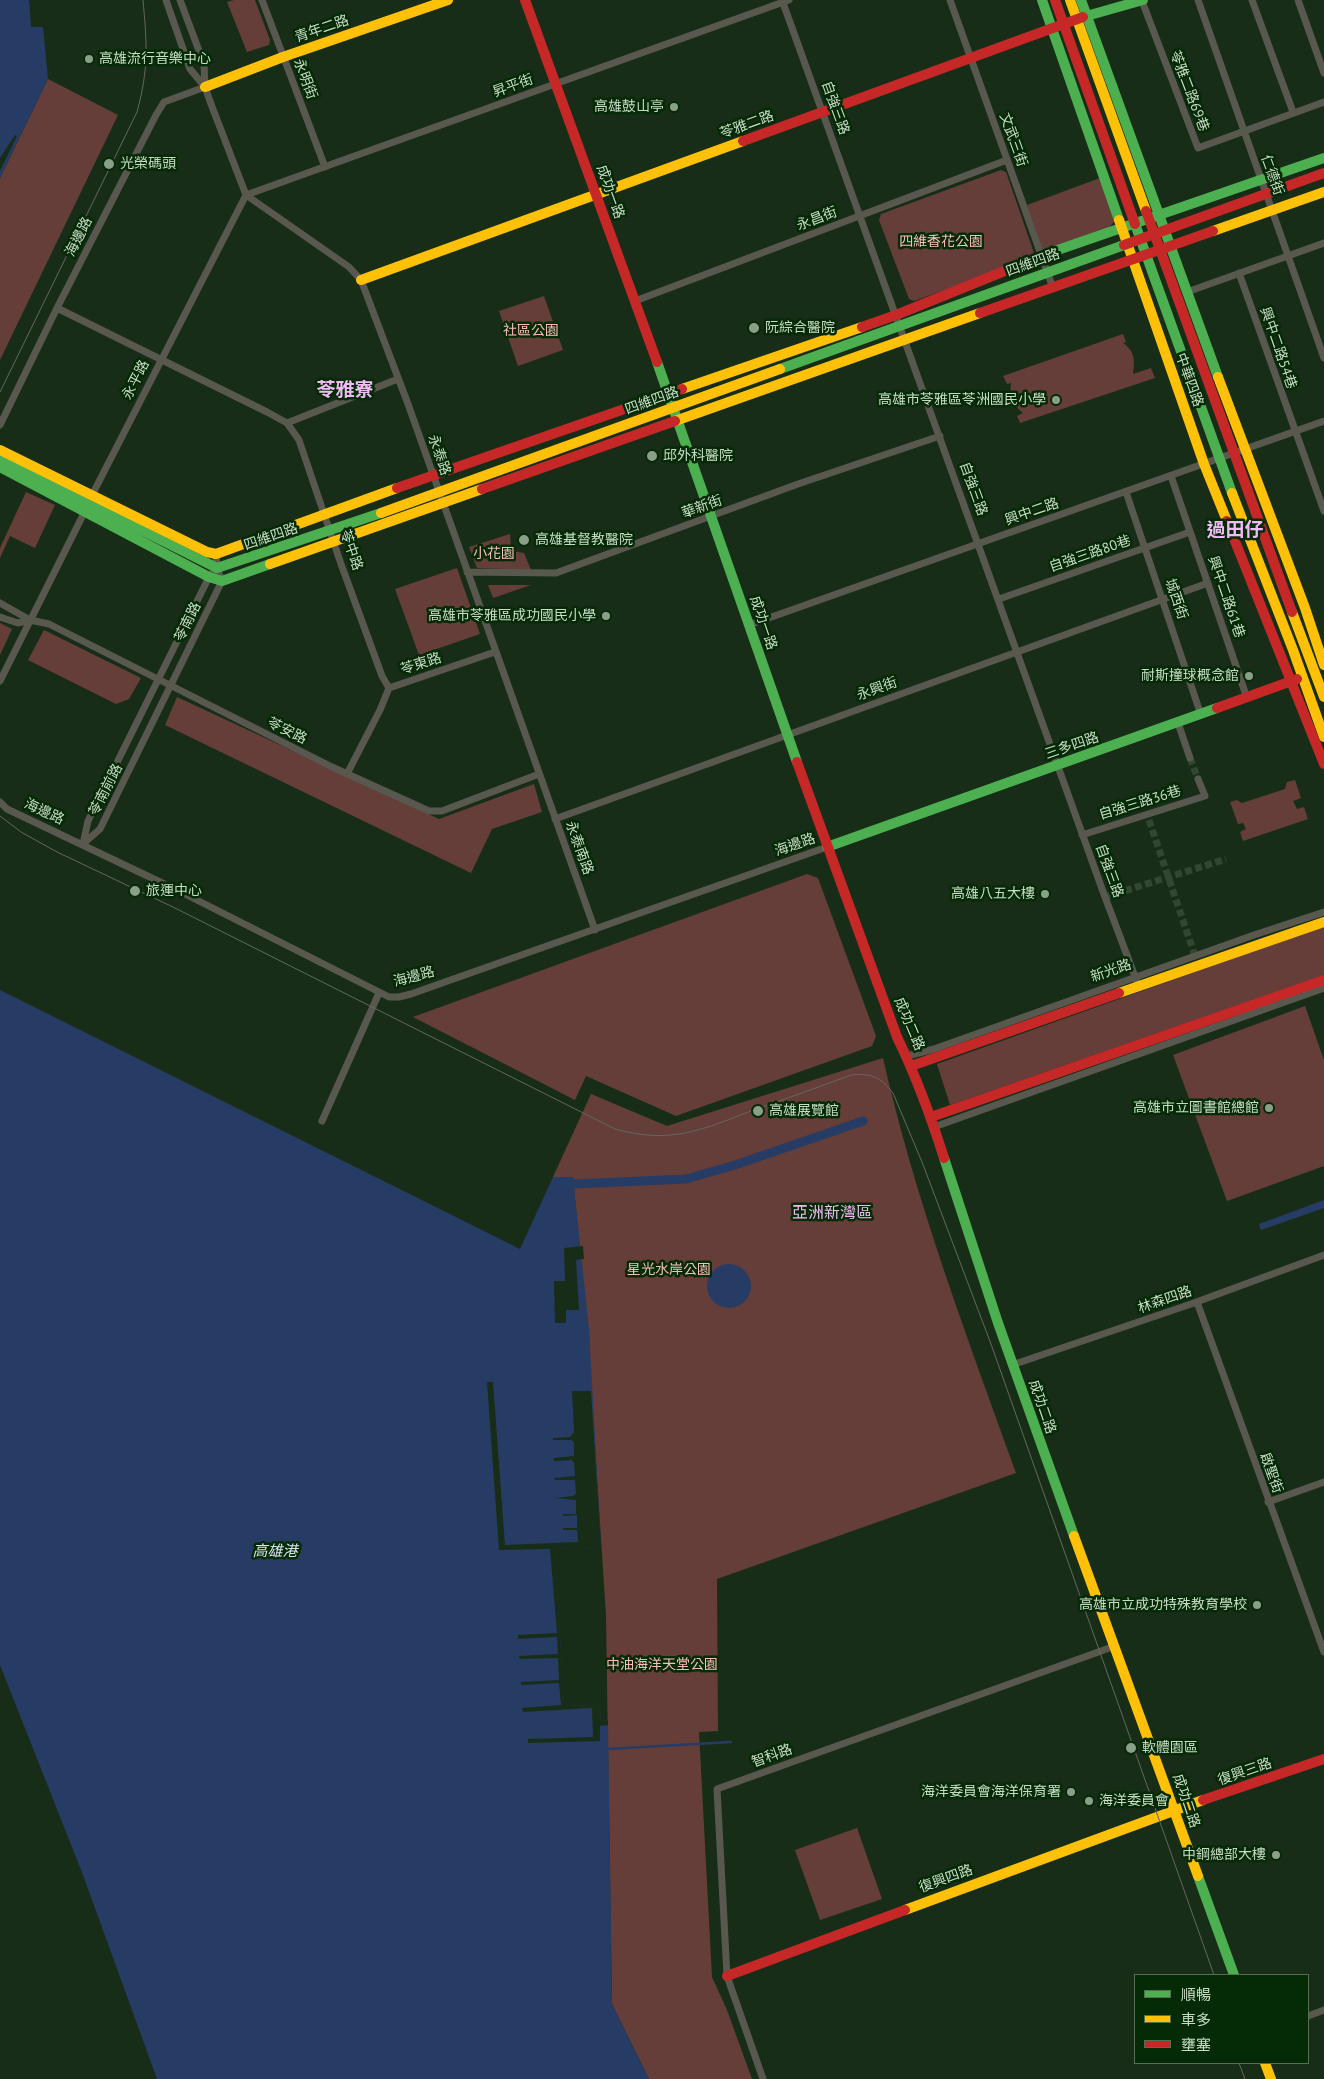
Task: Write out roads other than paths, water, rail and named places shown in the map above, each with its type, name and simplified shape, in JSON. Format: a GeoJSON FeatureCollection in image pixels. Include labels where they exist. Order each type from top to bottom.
{"type":"FeatureCollection","features":[{"type":"Feature","properties":{"kind":"street"},"geometry":{"type":"LineString","coordinates":[[166,0],[190,69],[205,87]]}},
{"type":"Feature","properties":{"kind":"street"},"geometry":{"type":"LineString","coordinates":[[180,0],[204,64],[205,87],[246,195]]}},
{"type":"Feature","properties":{"kind":"street","name":"永明街"},"geometry":{"type":"LineString","coordinates":[[262,0],[325,167]]}},
{"type":"Feature","properties":{"kind":"street","name":"青年二路"},"geometry":{"type":"LineString","coordinates":[[205,87],[283,57],[448,0]]}},
{"type":"Feature","properties":{"kind":"street","name":"成功一路"},"geometry":{"type":"LineString","coordinates":[[525,0],[667,394]]}},
{"type":"Feature","properties":{"kind":"street","name":"文武三街"},"geometry":{"type":"LineString","coordinates":[[950,0],[1042,255],[1052,288]]}},
{"type":"Feature","properties":{"kind":"street","name":"中華四路"},"geometry":{"type":"LineString","coordinates":[[1042,0],[1131,260],[1204,464],[1324,764]]}},
{"type":"Feature","properties":{"kind":"street","name":"中華四路"},"geometry":{"type":"LineString","coordinates":[[1055,0],[1139,240],[1219,459],[1324,736]]}},
{"type":"Feature","properties":{"kind":"street","name":"中華四路"},"geometry":{"type":"LineString","coordinates":[[1070,0],[1082,17],[1160,233],[1233,454],[1320,671],[1324,697]]}},
{"type":"Feature","properties":{"kind":"street","name":"中華四路"},"geometry":{"type":"LineString","coordinates":[[1081,0],[1082,17]]}},
{"type":"Feature","properties":{"kind":"street","name":"苓雅二路"},"geometry":{"type":"LineString","coordinates":[[361,280],[1051,28],[1142,0]]}},
{"type":"Feature","properties":{"kind":"street","name":"苓雅二路69巷"},"geometry":{"type":"LineString","coordinates":[[1142,0],[1198,148],[1324,102]]}},
{"type":"Feature","properties":{"kind":"street","name":"仁德街"},"geometry":{"type":"LineString","coordinates":[[1198,0],[1324,358]]}},
{"type":"Feature","properties":{"kind":"street"},"geometry":{"type":"LineString","coordinates":[[1252,0],[1293,112]]}},
{"type":"Feature","properties":{"kind":"street"},"geometry":{"type":"LineString","coordinates":[[1298,0],[1324,73]]}},
{"type":"Feature","properties":{"kind":"street","name":"昇平街"},"geometry":{"type":"LineString","coordinates":[[246,195],[785,1]]}},
{"type":"Feature","properties":{"kind":"street","name":"自強三路"},"geometry":{"type":"LineString","coordinates":[[785,1],[1082,834],[1137,982]]}},
{"type":"Feature","properties":{"kind":"street","name":"海邊路"},"geometry":{"type":"LineString","coordinates":[[0,425],[57,308],[164,102],[180,94],[205,87]]}},
{"type":"Feature","properties":{"kind":"street","name":"四維四路"},"geometry":{"type":"LineString","coordinates":[[216,554],[325,513],[434,477],[896,315],[1042,255],[1324,158]]}},
{"type":"Feature","properties":{"kind":"street","name":"永昌街"},"geometry":{"type":"LineString","coordinates":[[635,301],[1007,160]]}},
{"type":"Feature","properties":{"kind":"street","name":"四維四路"},"geometry":{"type":"LineString","coordinates":[[217,568],[330,531],[1324,173]]}},
{"type":"Feature","properties":{"kind":"street","name":"四維四路"},"geometry":{"type":"LineString","coordinates":[[222,581],[1324,192]]}},
{"type":"Feature","properties":{"kind":"street","name":"永泰路"},"geometry":{"type":"LineString","coordinates":[[246,195],[348,267],[361,280],[434,477],[539,774]]}},
{"type":"Feature","properties":{"kind":"street","name":"永平路"},"geometry":{"type":"LineString","coordinates":[[0,681],[161,358],[246,195]]}},
{"type":"Feature","properties":{"kind":"street"},"geometry":{"type":"LineString","coordinates":[[1187,292],[1324,243]]}},
{"type":"Feature","properties":{"kind":"street","name":"中華四路"},"geometry":{"type":"LineString","coordinates":[[1165,248],[1187,292],[1244,450],[1305,608],[1324,665]]}},
{"type":"Feature","properties":{"kind":"street","name":"興中二路54巷"},"geometry":{"type":"LineString","coordinates":[[1239,273],[1294,432],[1324,510]]}},
{"type":"Feature","properties":{"kind":"street"},"geometry":{"type":"LineString","coordinates":[[57,308],[161,358],[287,423],[398,380]]}},
{"type":"Feature","properties":{"kind":"street"},"geometry":{"type":"LineString","coordinates":[[667,394],[672,408]]}},
{"type":"Feature","properties":{"kind":"street","name":"成功一路"},"geometry":{"type":"LineString","coordinates":[[672,408],[827,847]]}},
{"type":"Feature","properties":{"kind":"street","name":"興中二路"},"geometry":{"type":"LineString","coordinates":[[749,625],[1324,421]]}},
{"type":"Feature","properties":{"kind":"street","name":"苓中路"},"geometry":{"type":"LineString","coordinates":[[287,423],[299,440],[382,676],[389,688]]}},
{"type":"Feature","properties":{"kind":"street","name":"華新街"},"geometry":{"type":"LineString","coordinates":[[467,572],[556,573],[798,484],[940,436]]}},
{"type":"Feature","properties":{"kind":"street"},"geometry":{"type":"LineString","coordinates":[[0,450],[209,576],[222,581]]}},
{"type":"Feature","properties":{"kind":"street"},"geometry":{"type":"LineString","coordinates":[[0,459],[217,568]]}},
{"type":"Feature","properties":{"kind":"street"},"geometry":{"type":"LineString","coordinates":[[0,468],[216,554],[217,568],[222,581]]}},
{"type":"Feature","properties":{"kind":"street","name":"興中二路61巷"},"geometry":{"type":"LineString","coordinates":[[1171,476],[1247,698]]}},
{"type":"Feature","properties":{"kind":"street","name":"城西街"},"geometry":{"type":"LineString","coordinates":[[1126,492],[1201,715]]}},
{"type":"Feature","properties":{"kind":"street","name":"自強三路80巷"},"geometry":{"type":"LineString","coordinates":[[999,599],[1190,532]]}},
{"type":"Feature","properties":{"kind":"street","name":"苓南路"},"geometry":{"type":"LineString","coordinates":[[159,680],[209,576],[217,568]]}},
{"type":"Feature","properties":{"kind":"street","name":"苓南路"},"geometry":{"type":"LineString","coordinates":[[172,686],[222,581]]}},
{"type":"Feature","properties":{"kind":"street","name":"永興街"},"geometry":{"type":"LineString","coordinates":[[555,819],[1092,624],[1163,601],[1208,583]]}},
{"type":"Feature","properties":{"kind":"street","name":"苓安路"},"geometry":{"type":"LineString","coordinates":[[0,603],[30,620],[50,624],[347,774],[429,811],[442,810],[539,774]]}},
{"type":"Feature","properties":{"kind":"street","name":"苓安路"},"geometry":{"type":"LineString","coordinates":[[0,617],[18,623],[30,620]]}},
{"type":"Feature","properties":{"kind":"street","name":"苓東路"},"geometry":{"type":"LineString","coordinates":[[347,774],[380,710],[389,688],[496,652]]}},
{"type":"Feature","properties":{"kind":"street","name":"三多四路"},"geometry":{"type":"LineString","coordinates":[[827,847],[1320,671]]}},
{"type":"Feature","properties":{"kind":"street","name":"苓南前路"},"geometry":{"type":"LineString","coordinates":[[83,844],[88,821],[159,680]]}},
{"type":"Feature","properties":{"kind":"street","name":"苓南前路"},"geometry":{"type":"LineString","coordinates":[[83,844],[100,829],[172,686]]}},
{"type":"Feature","properties":{"kind":"street"},"geometry":{"type":"LineString","coordinates":[[1178,723],[1190,758]]}},
{"type":"Feature","properties":{"kind":"street","name":"永泰南路"},"geometry":{"type":"LineString","coordinates":[[539,774],[595,930]]}},
{"type":"Feature","properties":{"kind":"street","name":"自強三路36巷"},"geometry":{"type":"LineString","coordinates":[[1082,834],[1205,796],[1198,779]]}},
{"type":"Feature","properties":{"kind":"street","name":"海邊路"},"geometry":{"type":"LineString","coordinates":[[0,802],[7,808],[389,997],[411,994],[827,847]]}},
{"type":"Feature","properties":{"kind":"street","name":"成功二路"},"geometry":{"type":"LineString","coordinates":[[827,847],[897,1037],[909,1061],[932,1122],[1012,1365],[1176,1811],[1234,1974]]}},
{"type":"Feature","properties":{"kind":"street","name":"新光路"},"geometry":{"type":"LineString","coordinates":[[1137,982],[1254,935],[1324,912]]}},
{"type":"Feature","properties":{"kind":"street","name":"新光路"},"geometry":{"type":"LineString","coordinates":[[909,1061],[1137,982],[1324,922]]}},
{"type":"Feature","properties":{"kind":"street"},"geometry":{"type":"LineString","coordinates":[[932,1122],[1324,980]]}},
{"type":"Feature","properties":{"kind":"street"},"geometry":{"type":"LineString","coordinates":[[932,1122],[1324,988]]}},
{"type":"Feature","properties":{"kind":"street"},"geometry":{"type":"LineString","coordinates":[[322,1121],[379,993]]}},
{"type":"Feature","properties":{"kind":"street","name":"林森四路"},"geometry":{"type":"LineString","coordinates":[[1012,1365],[1197,1302],[1324,1255]]}},
{"type":"Feature","properties":{"kind":"street","name":"啟聖街"},"geometry":{"type":"LineString","coordinates":[[1197,1302],[1324,1652]]}},
{"type":"Feature","properties":{"kind":"street"},"geometry":{"type":"LineString","coordinates":[[1268,1502],[1324,1482]]}},
{"type":"Feature","properties":{"kind":"street","name":"智科路"},"geometry":{"type":"LineString","coordinates":[[763,2079],[726,1976],[717,1789],[1115,1646]]}},
{"type":"Feature","properties":{"kind":"street","name":"復興三路"},"geometry":{"type":"LineString","coordinates":[[1176,1811],[1324,1759]]}},
{"type":"Feature","properties":{"kind":"street","name":"復興四路"},"geometry":{"type":"LineString","coordinates":[[726,1976],[805,1945],[1176,1811]]}},
{"type":"Feature","properties":{"kind":"street"},"geometry":{"type":"LineString","coordinates":[[1309,2016],[1324,2010]]}},
{"type":"Feature","properties":{"kind":"street"},"geometry":{"type":"LineString","coordinates":[[1265,2064],[1271,2079]]}},
{"type":"Feature","properties":{"kind":"water"},"geometry":{"type":"Polygon","coordinates":[[[0,0],[29,0],[31,27],[43,27],[48,79],[0,178],[0,0]]]}},
{"type":"Feature","properties":{"kind":"water","name":"高雄港"},"geometry":{"type":"Polygon","coordinates":[[[0,990],[520,1249],[553,1177],[573,1177],[589,1329],[601,1547],[555,1549],[564,1706],[599,1705],[601,1720],[608,1721],[612,2004],[649,2079],[157,2079],[83,1875],[0,1665],[0,990]]]}},
{"type":"Feature","properties":{"kind":"water"},"geometry":{"type":"Polygon","coordinates":[[[1324,1200],[1324,1208],[1261,1230],[1259,1224],[1324,1200]]]}},
{"type":"Feature","properties":{"kind":"water"},"geometry":{"type":"Polygon","coordinates":[[[725,1264],[733,1264],[745,1270],[751,1286],[745,1302],[733,1308],[725,1308],[713,1302],[707,1290],[707,1282],[713,1270],[725,1264]]]}},
{"type":"Feature","properties":{"kind":"waterway"},"geometry":{"type":"LineString","coordinates":[[574,1184],[686,1179],[735,1165],[863,1121]]}},
{"type":"Feature","properties":{"kind":"waterway"},"geometry":{"type":"LineString","coordinates":[[608,1749],[731,1742]]}},
{"type":"Feature","properties":{"kind":"tunnel"},"geometry":{"type":"LineString","coordinates":[[1190,758],[1198,779]]}},
{"type":"Feature","properties":{"kind":"tunnel"},"geometry":{"type":"LineString","coordinates":[[1149,820],[1195,956]]}},
{"type":"Feature","properties":{"kind":"tunnel"},"geometry":{"type":"LineString","coordinates":[[1105,897],[1226,859]]}},
{"type":"Feature","properties":{"kind":"tram line"},"geometry":{"type":"LineString","coordinates":[[0,392],[137,112],[144,82],[146,56],[143,0]]}},
{"type":"Feature","properties":{"kind":"tram line"},"geometry":{"type":"LineString","coordinates":[[0,816],[21,832],[57,852],[175,908],[615,1129],[635,1134],[671,1135],[720,1123],[851,1075],[875,1077],[884,1083],[893,1093],[922,1162],[991,1344],[1214,1974]]}},
{"type":"Feature","properties":{"kind":"tram line"},"geometry":{"type":"LineString","coordinates":[[1239,2064],[1245,2079]]}},
{"type":"Feature","properties":{"kind":"place","name":"高雄流行音樂中心"},"geometry":{"type":"Point","coordinates":[89,59]}},
{"type":"Feature","properties":{"kind":"place","name":"高雄鼓山亭"},"geometry":{"type":"Point","coordinates":[674,107]}},
{"type":"Feature","properties":{"kind":"place","name":"光榮碼頭"},"geometry":{"type":"Point","coordinates":[109,164]}},
{"type":"Feature","properties":{"kind":"place","name":"阮綜合醫院"},"geometry":{"type":"Point","coordinates":[754,328]}},
{"type":"Feature","properties":{"kind":"place","name":"高雄市苓雅區苓洲國民小學"},"geometry":{"type":"Point","coordinates":[1056,400]}},
{"type":"Feature","properties":{"kind":"place","name":"邱外科醫院"},"geometry":{"type":"Point","coordinates":[652,456]}},
{"type":"Feature","properties":{"kind":"place","name":"高雄基督教醫院"},"geometry":{"type":"Point","coordinates":[524,540]}},
{"type":"Feature","properties":{"kind":"place","name":"高雄市苓雅區成功國民小學"},"geometry":{"type":"Point","coordinates":[606,616]}},
{"type":"Feature","properties":{"kind":"place","name":"耐斯撞球概念館"},"geometry":{"type":"Point","coordinates":[1249,676]}},
{"type":"Feature","properties":{"kind":"place","name":"旅運中心"},"geometry":{"type":"Point","coordinates":[135,891]}},
{"type":"Feature","properties":{"kind":"place","name":"高雄八五大樓"},"geometry":{"type":"Point","coordinates":[1045,894]}},
{"type":"Feature","properties":{"kind":"place","name":"高雄市立圖書館總館"},"geometry":{"type":"Point","coordinates":[1269,1108]}},
{"type":"Feature","properties":{"kind":"place","name":"高雄展覽館"},"geometry":{"type":"Point","coordinates":[758,1111]}},
{"type":"Feature","properties":{"kind":"place","name":"高雄市立成功特殊教育學校"},"geometry":{"type":"Point","coordinates":[1257,1605]}},
{"type":"Feature","properties":{"kind":"place","name":"軟體園區"},"geometry":{"type":"Point","coordinates":[1131,1748]}},
{"type":"Feature","properties":{"kind":"place","name":"海洋委員會海洋保育署"},"geometry":{"type":"Point","coordinates":[1071,1792]}},
{"type":"Feature","properties":{"kind":"place","name":"海洋委員會"},"geometry":{"type":"Point","coordinates":[1089,1801]}},
{"type":"Feature","properties":{"kind":"place","name":"中鋼總部大樓"},"geometry":{"type":"Point","coordinates":[1276,1855]}},
{"type":"Feature","properties":{"kind":"district","name":"苓雅寮"},"geometry":{"type":"Point","coordinates":[345,391]}},
{"type":"Feature","properties":{"kind":"district","name":"過田仔"},"geometry":{"type":"Point","coordinates":[1235,531]}},
{"type":"Feature","properties":{"kind":"district","name":"亞洲新灣區"},"geometry":{"type":"Point","coordinates":[832,1213]}},
{"type":"Feature","properties":{"kind":"park label","name":"四維香花公園"},"geometry":{"type":"Point","coordinates":[941,242]}},
{"type":"Feature","properties":{"kind":"park label","name":"社區公園"},"geometry":{"type":"Point","coordinates":[531,331]}},
{"type":"Feature","properties":{"kind":"park label","name":"小花園"},"geometry":{"type":"Point","coordinates":[494,554]}},
{"type":"Feature","properties":{"kind":"park label","name":"星光水岸公園"},"geometry":{"type":"Point","coordinates":[669,1270]}},
{"type":"Feature","properties":{"kind":"park label","name":"中油海洋天堂公園"},"geometry":{"type":"Point","coordinates":[662,1665]}}]}
